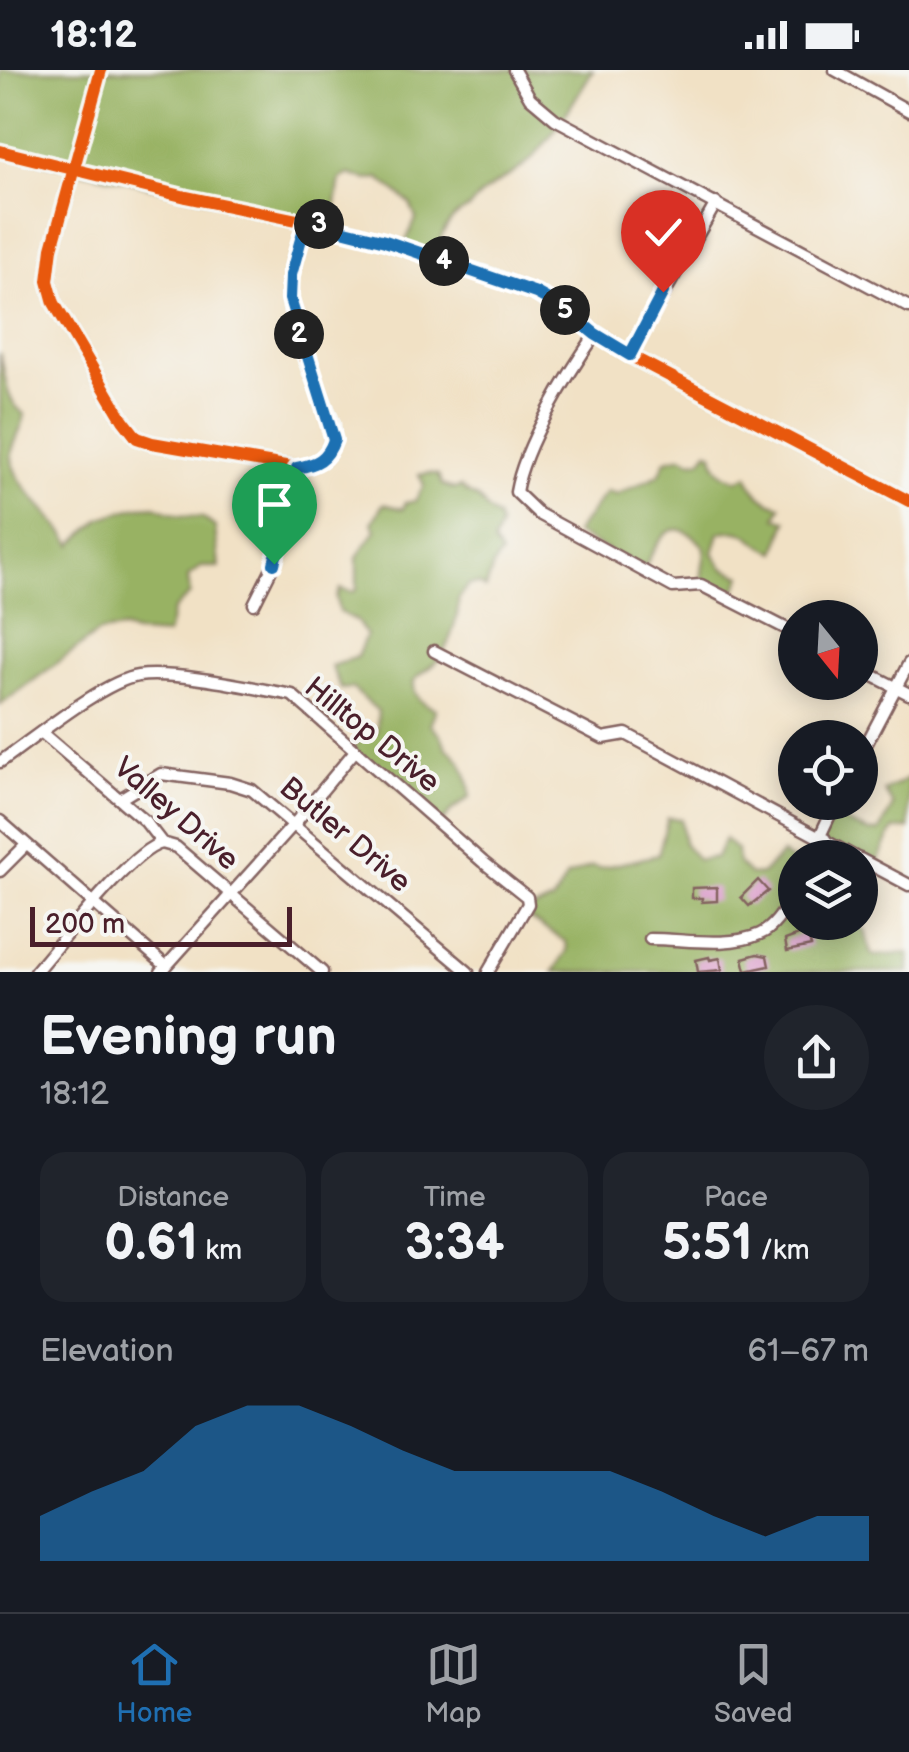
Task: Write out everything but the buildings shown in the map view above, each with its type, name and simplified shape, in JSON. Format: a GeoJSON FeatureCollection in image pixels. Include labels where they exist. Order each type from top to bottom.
{"type":"FeatureCollection","features":[{"type":"Feature","properties":{"kind":"street"},"geometry":{"type":"LineString","coordinates":[[101,70],[52,248],[48,280],[54,303],[137,438],[152,444],[297,468],[318,464],[330,453],[334,440],[290,299],[291,275],[306,221]]}},
{"type":"Feature","properties":{"kind":"street"},"geometry":{"type":"LineString","coordinates":[[514,70],[530,98],[555,119],[909,306]]}},
{"type":"Feature","properties":{"kind":"street"},"geometry":{"type":"LineString","coordinates":[[835,70],[909,111]]}},
{"type":"Feature","properties":{"kind":"street"},"geometry":{"type":"LineString","coordinates":[[0,151],[385,241],[536,293],[630,355],[909,501]]}},
{"type":"Feature","properties":{"kind":"street"},"geometry":{"type":"LineString","coordinates":[[630,355],[716,203]]}},
{"type":"Feature","properties":{"kind":"street"},"geometry":{"type":"LineString","coordinates":[[595,334],[572,368],[519,476],[516,492],[539,514],[673,588],[702,584],[778,624]]}},
{"type":"Feature","properties":{"kind":"street"},"geometry":{"type":"LineString","coordinates":[[254,604],[274,564],[297,468]]}},
{"type":"Feature","properties":{"kind":"street"},"geometry":{"type":"LineString","coordinates":[[434,650],[602,738],[626,734],[826,840]]}},
{"type":"Feature","properties":{"kind":"street"},"geometry":{"type":"LineString","coordinates":[[878,722],[909,663]]}},
{"type":"Feature","properties":{"kind":"street","name":"Hilltop Drive"},"geometry":{"type":"LineString","coordinates":[[0,762],[104,690],[139,676],[252,687],[292,695],[527,899],[528,904],[488,972]]}},
{"type":"Feature","properties":{"kind":"street"},"geometry":{"type":"LineString","coordinates":[[878,678],[909,694]]}},
{"type":"Feature","properties":{"kind":"street","name":"Valley Drive"},"geometry":{"type":"LineString","coordinates":[[42,733],[145,821],[162,843],[176,848],[322,972]]}},
{"type":"Feature","properties":{"kind":"street"},"geometry":{"type":"LineString","coordinates":[[0,821],[96,904],[163,969],[355,751]]}},
{"type":"Feature","properties":{"kind":"street","name":"Butler Drive"},"geometry":{"type":"LineString","coordinates":[[120,799],[161,774],[230,783],[252,790],[468,972]]}},
{"type":"Feature","properties":{"kind":"street"},"geometry":{"type":"LineString","coordinates":[[822,838],[829,820]]}},
{"type":"Feature","properties":{"kind":"street"},"geometry":{"type":"LineString","coordinates":[[35,972],[138,858],[162,843]]}},
{"type":"Feature","properties":{"kind":"street"},"geometry":{"type":"LineString","coordinates":[[0,871],[26,845]]}},
{"type":"Feature","properties":{"kind":"street"},"geometry":{"type":"LineString","coordinates":[[878,869],[909,885]]}},
{"type":"Feature","properties":{"kind":"street"},"geometry":{"type":"LineString","coordinates":[[650,939],[730,940],[762,934],[778,918]]}},
{"type":"Feature","properties":{"kind":"green space"},"geometry":{"type":"Polygon","coordinates":[[[0,70],[593,70],[536,154],[450,222],[435,258],[403,248],[416,219],[410,203],[379,178],[367,180],[349,174],[340,179],[332,228],[0,152],[0,70]]]}},
{"type":"Feature","properties":{"kind":"green space"},"geometry":{"type":"Polygon","coordinates":[[[0,353],[9,394],[25,414],[12,452],[13,464],[26,488],[72,545],[101,518],[155,506],[178,515],[203,518],[215,527],[219,567],[201,567],[188,577],[190,594],[173,610],[167,635],[124,629],[99,632],[0,705],[0,353]]]}},
{"type":"Feature","properties":{"kind":"green space"},"geometry":{"type":"Polygon","coordinates":[[[708,451],[713,453],[720,471],[728,476],[738,480],[748,475],[760,495],[781,506],[776,518],[787,521],[776,552],[738,531],[719,533],[713,553],[723,568],[742,576],[731,600],[702,585],[705,548],[683,531],[675,530],[661,539],[643,570],[575,533],[607,491],[616,495],[659,475],[666,460],[682,456],[691,461],[701,460],[708,451]]]}},
{"type":"Feature","properties":{"kind":"green space"},"geometry":{"type":"Polygon","coordinates":[[[419,475],[438,475],[442,485],[461,487],[478,499],[497,517],[500,526],[493,543],[501,554],[486,588],[468,585],[458,600],[455,622],[442,655],[414,681],[419,699],[436,709],[430,724],[461,762],[468,783],[470,797],[442,823],[353,749],[366,733],[377,731],[378,711],[352,688],[341,689],[331,666],[357,657],[366,635],[357,621],[339,612],[336,598],[340,589],[357,589],[357,557],[376,530],[372,523],[383,504],[403,509],[405,503],[415,501],[424,485],[419,475]]]}},
{"type":"Feature","properties":{"kind":"green space"},"geometry":{"type":"Polygon","coordinates":[[[909,778],[909,829],[895,829],[891,833],[878,861],[878,840],[818,840],[829,820],[840,820],[869,832],[880,831],[893,805],[884,791],[909,778]]]}},
{"type":"Feature","properties":{"kind":"green space"},"geometry":{"type":"Polygon","coordinates":[[[668,818],[681,819],[684,844],[698,860],[716,857],[725,839],[737,850],[738,863],[750,875],[762,874],[778,858],[778,940],[868,940],[875,956],[909,953],[909,972],[554,972],[567,951],[566,942],[524,915],[526,911],[553,901],[567,876],[592,866],[600,868],[658,855],[668,818]]]}},
{"type":"Feature","properties":{"kind":"cycle path"},"geometry":{"type":"LineString","coordinates":[[101,70],[52,248],[48,281],[54,303],[137,438],[297,468],[326,455],[332,442],[332,424],[300,345],[290,297],[292,268],[306,221]]}},
{"type":"Feature","properties":{"kind":"cycle path"},"geometry":{"type":"LineString","coordinates":[[0,151],[186,197],[355,232],[495,277],[535,293],[629,355],[909,501]]}},
{"type":"Feature","properties":{"kind":"route"},"geometry":{"type":"LineString","coordinates":[[274,564],[297,468],[318,464],[330,453],[334,440],[290,299],[291,275],[306,221],[385,241],[536,293],[630,355],[663,292]]}}]}
